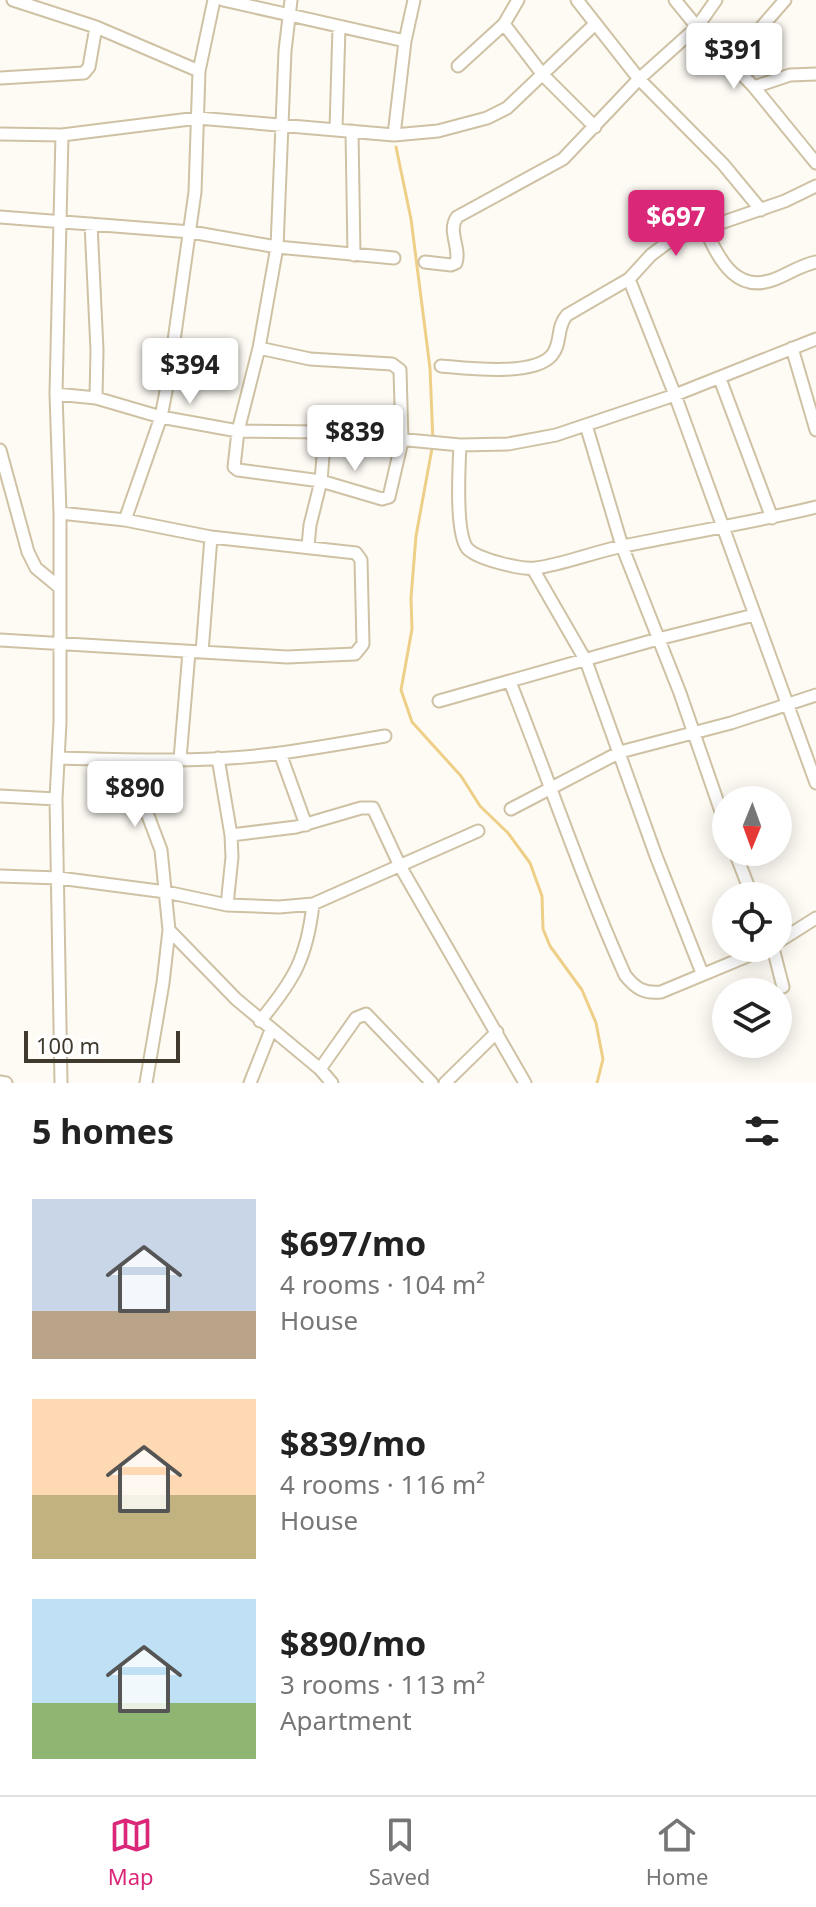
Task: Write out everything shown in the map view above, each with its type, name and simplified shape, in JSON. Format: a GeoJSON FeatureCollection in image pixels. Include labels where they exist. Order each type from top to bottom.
{"type":"FeatureCollection","features":[{"type":"Feature","properties":{"kind":"street"},"geometry":{"type":"LineString","coordinates":[[13,0],[96,27],[199,71]]}},
{"type":"Feature","properties":{"kind":"street"},"geometry":{"type":"LineString","coordinates":[[125,520],[161,417],[191,232],[199,71],[214,0]]}},
{"type":"Feature","properties":{"kind":"street"},"geometry":{"type":"LineString","coordinates":[[223,0],[405,41]]}},
{"type":"Feature","properties":{"kind":"street"},"geometry":{"type":"LineString","coordinates":[[259,348],[310,359],[396,366],[401,373],[402,441],[389,497],[382,499],[321,481],[236,469],[234,461],[277,247],[291,0]]}},
{"type":"Feature","properties":{"kind":"street"},"geometry":{"type":"LineString","coordinates":[[394,135],[405,41],[414,0]]}},
{"type":"Feature","properties":{"kind":"street"},"geometry":{"type":"LineString","coordinates":[[458,66],[504,24],[518,0]]}},
{"type":"Feature","properties":{"kind":"street"},"geometry":{"type":"LineString","coordinates":[[577,0],[639,79],[723,164],[761,210]]}},
{"type":"Feature","properties":{"kind":"street"},"geometry":{"type":"LineString","coordinates":[[675,0],[754,87],[816,163]]}},
{"type":"Feature","properties":{"kind":"street"},"geometry":{"type":"LineString","coordinates":[[425,262],[456,263],[458,258],[452,227],[457,217],[554,165],[595,127],[639,79],[697,27],[716,0]]}},
{"type":"Feature","properties":{"kind":"street"},"geometry":{"type":"LineString","coordinates":[[730,63],[785,0]]}},
{"type":"Feature","properties":{"kind":"street"},"geometry":{"type":"LineString","coordinates":[[504,24],[543,75],[595,127]]}},
{"type":"Feature","properties":{"kind":"street"},"geometry":{"type":"LineString","coordinates":[[0,134],[62,135],[198,118],[394,135],[429,132],[487,118],[507,108],[595,24]]}},
{"type":"Feature","properties":{"kind":"street"},"geometry":{"type":"LineString","coordinates":[[0,78],[84,73],[89,67],[96,27]]}},
{"type":"Feature","properties":{"kind":"street"},"geometry":{"type":"LineString","coordinates":[[336,129],[339,27]]}},
{"type":"Feature","properties":{"kind":"street"},"geometry":{"type":"LineString","coordinates":[[754,87],[790,75],[816,74]]}},
{"type":"Feature","properties":{"kind":"street"},"geometry":{"type":"LineString","coordinates":[[352,131],[354,255]]}},
{"type":"Feature","properties":{"kind":"street"},"geometry":{"type":"LineString","coordinates":[[61,1083],[56,799],[59,758],[60,513],[56,394],[62,135]]}},
{"type":"Feature","properties":{"kind":"street"},"geometry":{"type":"LineString","coordinates":[[441,366],[487,369],[523,367],[545,361],[555,349],[561,321],[567,315],[629,279],[651,255],[671,240],[761,210],[816,186]]}},
{"type":"Feature","properties":{"kind":"street"},"geometry":{"type":"LineString","coordinates":[[0,217],[191,232],[277,247],[394,258]]}},
{"type":"Feature","properties":{"kind":"street"},"geometry":{"type":"LineString","coordinates":[[91,224],[96,398]]}},
{"type":"Feature","properties":{"kind":"street"},"geometry":{"type":"LineString","coordinates":[[705,229],[720,261],[734,276],[755,282],[778,279],[800,266],[816,262]]}},
{"type":"Feature","properties":{"kind":"street"},"geometry":{"type":"LineString","coordinates":[[629,279],[675,395],[816,783]]}},
{"type":"Feature","properties":{"kind":"street"},"geometry":{"type":"LineString","coordinates":[[56,394],[96,398],[161,417],[238,431],[325,432],[460,445],[527,442],[720,379],[816,339]]}},
{"type":"Feature","properties":{"kind":"street"},"geometry":{"type":"LineString","coordinates":[[792,348],[816,430]]}},
{"type":"Feature","properties":{"kind":"street"},"geometry":{"type":"LineString","coordinates":[[720,379],[772,518]]}},
{"type":"Feature","properties":{"kind":"street"},"geometry":{"type":"LineString","coordinates":[[586,425],[622,546],[712,786]]}},
{"type":"Feature","properties":{"kind":"street"},"geometry":{"type":"LineString","coordinates":[[308,546],[321,481],[325,432]]}},
{"type":"Feature","properties":{"kind":"street"},"geometry":{"type":"LineString","coordinates":[[460,445],[458,485],[464,544],[485,558],[533,569],[622,546],[723,529],[816,507]]}},
{"type":"Feature","properties":{"kind":"street"},"geometry":{"type":"LineString","coordinates":[[0,450],[28,552],[36,568],[59,587]]}},
{"type":"Feature","properties":{"kind":"street"},"geometry":{"type":"LineString","coordinates":[[0,640],[58,646],[287,657],[355,654],[360,651],[363,638],[359,555],[308,546],[211,537],[125,520],[60,513]]}},
{"type":"Feature","properties":{"kind":"street"},"geometry":{"type":"LineString","coordinates":[[202,652],[211,537]]}},
{"type":"Feature","properties":{"kind":"street"},"geometry":{"type":"LineString","coordinates":[[533,569],[586,661],[702,973]]}},
{"type":"Feature","properties":{"kind":"street"},"geometry":{"type":"LineString","coordinates":[[439,701],[754,615]]}},
{"type":"Feature","properties":{"kind":"street"},"geometry":{"type":"LineString","coordinates":[[180,759],[189,652]]}},
{"type":"Feature","properties":{"kind":"street"},"geometry":{"type":"LineString","coordinates":[[510,682],[589,892],[625,975],[632,984],[650,993],[661,992],[732,962]]}},
{"type":"Feature","properties":{"kind":"street"},"geometry":{"type":"LineString","coordinates":[[511,809],[620,752],[787,706],[816,695]]}},
{"type":"Feature","properties":{"kind":"street"},"geometry":{"type":"LineString","coordinates":[[59,758],[218,758],[280,753],[385,736]]}},
{"type":"Feature","properties":{"kind":"street"},"geometry":{"type":"LineString","coordinates":[[280,753],[306,825]]}},
{"type":"Feature","properties":{"kind":"street"},"geometry":{"type":"LineString","coordinates":[[218,758],[231,835],[227,905]]}},
{"type":"Feature","properties":{"kind":"street"},"geometry":{"type":"LineString","coordinates":[[127,760],[161,850],[169,930],[146,1083]]}},
{"type":"Feature","properties":{"kind":"street"},"geometry":{"type":"LineString","coordinates":[[0,796],[56,799]]}},
{"type":"Feature","properties":{"kind":"street"},"geometry":{"type":"LineString","coordinates":[[231,835],[306,825],[361,808],[373,808],[400,866],[525,1083]]}},
{"type":"Feature","properties":{"kind":"street"},"geometry":{"type":"LineString","coordinates":[[0,876],[59,878],[166,892],[227,905],[279,907],[313,904],[478,831]]}},
{"type":"Feature","properties":{"kind":"street"},"geometry":{"type":"LineString","coordinates":[[260,1021],[289,986],[301,961],[310,933],[313,904]]}},
{"type":"Feature","properties":{"kind":"street"},"geometry":{"type":"LineString","coordinates":[[792,933],[816,918]]}},
{"type":"Feature","properties":{"kind":"street"},"geometry":{"type":"LineString","coordinates":[[169,930],[205,970],[260,1021],[320,1069],[332,1083]]}},
{"type":"Feature","properties":{"kind":"street"},"geometry":{"type":"LineString","coordinates":[[320,1069],[356,1018],[366,1014],[432,1083]]}},
{"type":"Feature","properties":{"kind":"street"},"geometry":{"type":"LineString","coordinates":[[250,1083],[271,1030]]}},
{"type":"Feature","properties":{"kind":"street"},"geometry":{"type":"LineString","coordinates":[[445,1083],[497,1032]]}},
{"type":"Feature","properties":{"kind":"street"},"geometry":{"type":"LineString","coordinates":[[0,1082],[6,1083]]}},
{"type":"Feature","properties":{"kind":"waterway"},"geometry":{"type":"LineString","coordinates":[[396,147],[411,219],[430,368],[433,443],[416,536],[412,629],[401,690],[412,722],[461,776],[480,806],[508,833],[530,863],[542,896],[543,929],[550,946],[582,990],[596,1023],[603,1059],[597,1083]]}}]}
